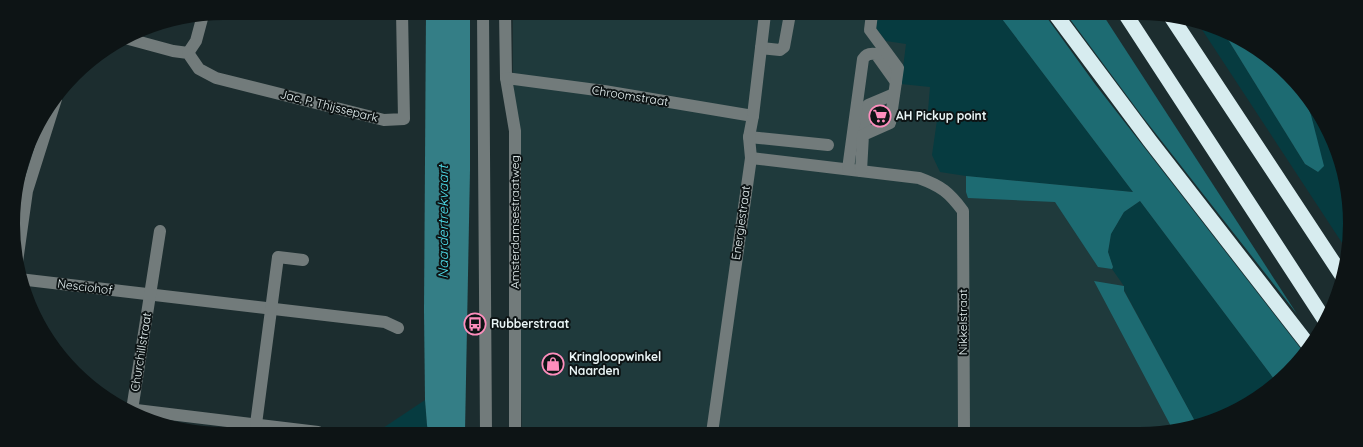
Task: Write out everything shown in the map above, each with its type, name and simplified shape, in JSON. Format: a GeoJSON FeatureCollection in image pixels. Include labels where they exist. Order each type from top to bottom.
{"type":"FeatureCollection","features":[{"type":"Feature","properties":{"kind":"highway"},"geometry":{"type":"LineString","coordinates":[[1060,20],[1150,141],[1306,341]]}},
{"type":"Feature","properties":{"kind":"highway"},"geometry":{"type":"LineString","coordinates":[[1129,20],[1321,315]]}},
{"type":"Feature","properties":{"kind":"highway"},"geometry":{"type":"LineString","coordinates":[[1176,23],[1338,269]]}},
{"type":"Feature","properties":{"kind":"street","name":"Jac. P. Thijssepark"},"geometry":{"type":"LineString","coordinates":[[188,53],[200,69],[216,78],[384,120],[404,119],[402,20]]}},
{"type":"Feature","properties":{"kind":"street"},"geometry":{"type":"LineString","coordinates":[[483,20],[486,427]]}},
{"type":"Feature","properties":{"kind":"street","name":"Amsterdamsestraatweg"},"geometry":{"type":"LineString","coordinates":[[505,20],[506,78],[515,131],[515,427]]}},
{"type":"Feature","properties":{"kind":"street","name":"Energiestraat"},"geometry":{"type":"LineString","coordinates":[[713,427],[750,158],[749,137],[764,20]]}},
{"type":"Feature","properties":{"kind":"street"},"geometry":{"type":"LineString","coordinates":[[761,48],[780,50],[784,47],[789,20]]}},
{"type":"Feature","properties":{"kind":"street"},"geometry":{"type":"LineString","coordinates":[[863,135],[890,123],[898,68],[870,30],[871,20]]}},
{"type":"Feature","properties":{"kind":"street"},"geometry":{"type":"LineString","coordinates":[[134,40],[188,53],[196,41],[202,21]]}},
{"type":"Feature","properties":{"kind":"street"},"geometry":{"type":"LineString","coordinates":[[854,170],[863,59],[865,56],[872,53],[876,54],[895,88]]}},
{"type":"Feature","properties":{"kind":"street","name":"Chroomstraat"},"geometry":{"type":"LineString","coordinates":[[506,78],[604,91],[753,116]]}},
{"type":"Feature","properties":{"kind":"street"},"geometry":{"type":"LineString","coordinates":[[854,170],[868,105],[895,88]]}},
{"type":"Feature","properties":{"kind":"street"},"geometry":{"type":"LineString","coordinates":[[25,178],[47,122]]}},
{"type":"Feature","properties":{"kind":"street"},"geometry":{"type":"LineString","coordinates":[[749,137],[828,145]]}},
{"type":"Feature","properties":{"kind":"street"},"geometry":{"type":"LineString","coordinates":[[750,158],[854,170]]}},
{"type":"Feature","properties":{"kind":"street","name":"Nikkelstraat"},"geometry":{"type":"LineString","coordinates":[[854,170],[919,178],[936,184],[952,196],[963,211],[964,427]]}},
{"type":"Feature","properties":{"kind":"street"},"geometry":{"type":"LineString","coordinates":[[151,294],[160,231]]}},
{"type":"Feature","properties":{"kind":"street"},"geometry":{"type":"LineString","coordinates":[[256,424],[278,257],[302,260]]}},
{"type":"Feature","properties":{"kind":"street","name":"Nesciohof"},"geometry":{"type":"LineString","coordinates":[[28,280],[385,322],[398,328]]}},
{"type":"Feature","properties":{"kind":"street","name":"Churchillstraat"},"geometry":{"type":"LineString","coordinates":[[131,405],[151,294]]}},
{"type":"Feature","properties":{"kind":"street","name":"Churchillstraat"},"geometry":{"type":"LineString","coordinates":[[145,412],[279,427]]}},
{"type":"Feature","properties":{"kind":"shaded area"},"geometry":{"type":"Polygon","coordinates":[[[513,20],[995,20],[1229,406],[1192,420],[1153,427],[522,427],[513,20]]]}},
{"type":"Feature","properties":{"kind":"shaded area"},"geometry":{"type":"Polygon","coordinates":[[[877,20],[1003,20],[1133,192],[940,172],[932,155],[938,113],[928,111],[930,87],[901,84],[906,44],[886,41],[876,28],[877,20]]]}},
{"type":"Feature","properties":{"kind":"shaded area"},"geometry":{"type":"Polygon","coordinates":[[[1003,20],[1049,20],[1095,84],[1300,348],[1273,377],[1140,201],[1124,212],[1111,234],[1108,252],[1112,269],[1098,267],[1055,202],[968,198],[966,176],[1133,192],[1003,20]]]}},
{"type":"Feature","properties":{"kind":"shaded area"},"geometry":{"type":"Polygon","coordinates":[[[1071,20],[1106,20],[1297,314],[1142,116],[1071,20]]]}},
{"type":"Feature","properties":{"kind":"shaded area"},"geometry":{"type":"Polygon","coordinates":[[[1202,30],[1229,40],[1305,164],[1318,172],[1309,110],[1328,146],[1336,171],[1343,210],[1342,243],[1202,30]]]}},
{"type":"Feature","properties":{"kind":"shaded area"},"geometry":{"type":"Polygon","coordinates":[[[1229,40],[1253,54],[1274,71],[1309,110],[1324,166],[1318,172],[1305,164],[1229,40]]]}},
{"type":"Feature","properties":{"kind":"shaded area"},"geometry":{"type":"Polygon","coordinates":[[[1140,201],[1273,377],[1253,393],[1217,412],[1194,419],[1124,290],[1124,286],[1112,269],[1108,252],[1111,234],[1124,212],[1140,201]]]}},
{"type":"Feature","properties":{"kind":"shaded area"},"geometry":{"type":"Polygon","coordinates":[[[1094,281],[1124,286],[1124,291],[1194,419],[1170,424],[1094,281]]]}},
{"type":"Feature","properties":{"kind":"shaded area"},"geometry":{"type":"Polygon","coordinates":[[[425,400],[428,427],[384,427],[425,400]]]}},
{"type":"Feature","properties":{"kind":"water","name":"Naardertrekvaart"},"geometry":{"type":"Polygon","coordinates":[[[426,20],[470,20],[470,170],[465,427],[427,427],[425,400],[426,20]]]}},
{"type":"Feature","properties":{"kind":"place","name":"AH Pickup point"},"geometry":{"type":"Point","coordinates":[880,116]}},
{"type":"Feature","properties":{"kind":"place","name":"Rubberstraat"},"geometry":{"type":"Point","coordinates":[475,324]}},
{"type":"Feature","properties":{"kind":"place","name":"Kringloopwinkel Naarden"},"geometry":{"type":"Point","coordinates":[553,364]}}]}
